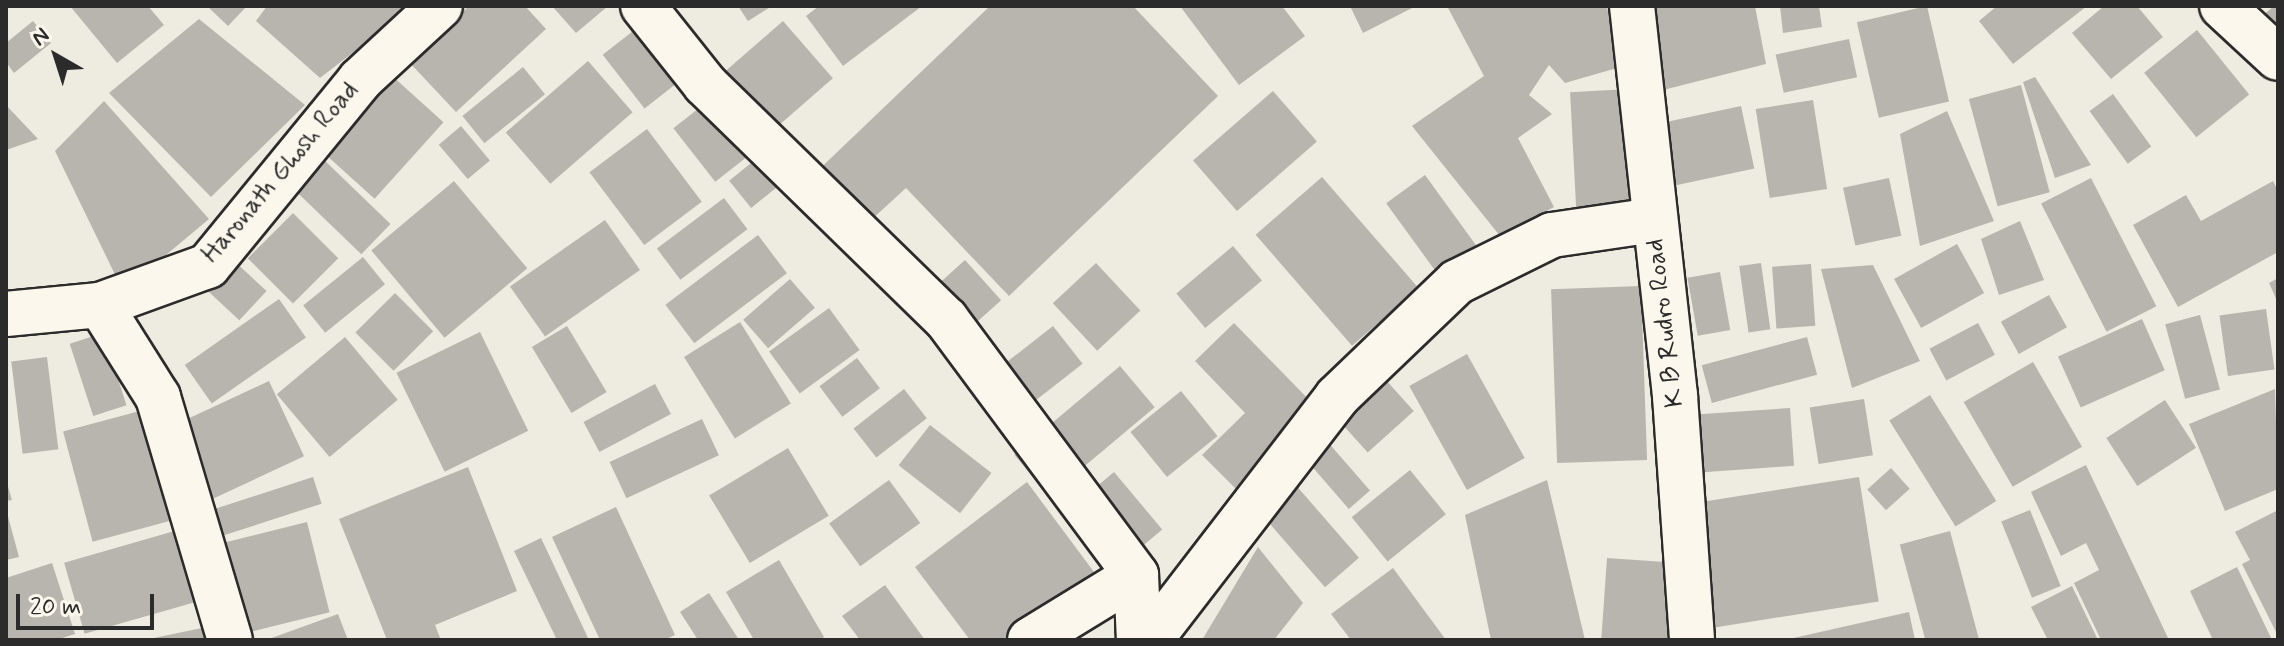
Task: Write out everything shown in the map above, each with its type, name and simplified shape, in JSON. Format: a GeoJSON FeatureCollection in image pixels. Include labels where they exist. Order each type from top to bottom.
{"type":"FeatureCollection","features":[{"type":"Feature","properties":{"kind":"street","name":"Haronath Ghosh Road"},"geometry":{"type":"LineString","coordinates":[[6,314],[100,305],[208,266],[360,80],[440,6]]}},
{"type":"Feature","properties":{"kind":"street"},"geometry":{"type":"LineString","coordinates":[[643,6],[705,84],[946,319],[1136,575],[1139,640]]}},
{"type":"Feature","properties":{"kind":"street","name":"K B Rudro Road"},"geometry":{"type":"LineString","coordinates":[[1632,6],[1675,396],[1692,640]]}},
{"type":"Feature","properties":{"kind":"street"},"geometry":{"type":"LineString","coordinates":[[2225,7],[2278,58]]}},
{"type":"Feature","properties":{"kind":"street"},"geometry":{"type":"LineString","coordinates":[[1150,640],[1337,397],[1457,282],[1552,235],[1654,220]]}},
{"type":"Feature","properties":{"kind":"street"},"geometry":{"type":"LineString","coordinates":[[100,305],[158,397],[230,640]]}},
{"type":"Feature","properties":{"kind":"street"},"geometry":{"type":"LineString","coordinates":[[1030,640],[1136,575]]}},
{"type":"Feature","properties":{"kind":"building"},"geometry":{"type":"Polygon","coordinates":[[[70,6],[148,6],[164,25],[117,63],[70,6]]]}},
{"type":"Feature","properties":{"kind":"building"},"geometry":{"type":"Polygon","coordinates":[[[207,6],[247,6],[228,26],[207,6]]]}},
{"type":"Feature","properties":{"kind":"building"},"geometry":{"type":"Polygon","coordinates":[[[267,6],[407,6],[409,9],[320,78],[256,21],[267,6]]]}},
{"type":"Feature","properties":{"kind":"building"},"geometry":{"type":"Polygon","coordinates":[[[469,6],[525,6],[546,29],[456,112],[409,62],[469,6]]]}},
{"type":"Feature","properties":{"kind":"building"},"geometry":{"type":"Polygon","coordinates":[[[552,6],[608,6],[576,33],[552,6]]]}},
{"type":"Feature","properties":{"kind":"building"},"geometry":{"type":"Polygon","coordinates":[[[738,6],[772,6],[748,21],[738,6]]]}},
{"type":"Feature","properties":{"kind":"building"},"geometry":{"type":"Polygon","coordinates":[[[819,6],[922,6],[843,66],[806,16],[819,6]]]}},
{"type":"Feature","properties":{"kind":"building"},"geometry":{"type":"Polygon","coordinates":[[[990,6],[1133,6],[1218,96],[1009,296],[906,188],[858,232],[808,180],[990,6]]]}},
{"type":"Feature","properties":{"kind":"building"},"geometry":{"type":"Polygon","coordinates":[[[1180,6],[1282,6],[1305,36],[1239,85],[1180,6]]]}},
{"type":"Feature","properties":{"kind":"building"},"geometry":{"type":"Polygon","coordinates":[[[1350,6],[1416,6],[1363,33],[1350,6]]]}},
{"type":"Feature","properties":{"kind":"building"},"geometry":{"type":"Polygon","coordinates":[[[1447,6],[1607,6],[1617,68],[1565,83],[1549,65],[1529,95],[1552,114],[1518,138],[1554,207],[1500,236],[1412,126],[1484,76],[1447,6]]]}},
{"type":"Feature","properties":{"kind":"building"},"geometry":{"type":"Polygon","coordinates":[[[1643,6],[1755,6],[1766,64],[1659,91],[1643,6]]]}},
{"type":"Feature","properties":{"kind":"building"},"geometry":{"type":"Polygon","coordinates":[[[1780,6],[1819,6],[1822,27],[1783,33],[1780,6]]]}},
{"type":"Feature","properties":{"kind":"building"},"geometry":{"type":"Polygon","coordinates":[[[1927,6],[1949,101],[1879,118],[1857,22],[1927,6]]]}},
{"type":"Feature","properties":{"kind":"building"},"geometry":{"type":"Polygon","coordinates":[[[1997,6],[2087,6],[2013,64],[1979,21],[1997,6]]]}},
{"type":"Feature","properties":{"kind":"building"},"geometry":{"type":"Polygon","coordinates":[[[2104,6],[2137,6],[2163,37],[2111,79],[2072,33],[2104,6]]]}},
{"type":"Feature","properties":{"kind":"building"},"geometry":{"type":"Polygon","coordinates":[[[2278,6],[2278,34],[2262,16],[2278,6]]]}},
{"type":"Feature","properties":{"kind":"building"},"geometry":{"type":"Polygon","coordinates":[[[199,19],[305,105],[211,197],[109,93],[199,19]]]}},
{"type":"Feature","properties":{"kind":"building"},"geometry":{"type":"Polygon","coordinates":[[[33,21],[51,43],[14,73],[6,62],[6,43],[33,21]]]}},
{"type":"Feature","properties":{"kind":"building"},"geometry":{"type":"Polygon","coordinates":[[[646,21],[688,75],[645,108],[603,55],[646,21]]]}},
{"type":"Feature","properties":{"kind":"building"},"geometry":{"type":"Polygon","coordinates":[[[783,21],[833,78],[772,131],[722,74],[783,21]]]}},
{"type":"Feature","properties":{"kind":"building"},"geometry":{"type":"Polygon","coordinates":[[[2197,30],[2249,95],[2196,137],[2144,73],[2197,30]]]}},
{"type":"Feature","properties":{"kind":"building"},"geometry":{"type":"Polygon","coordinates":[[[1849,39],[1857,77],[1784,93],[1776,55],[1849,39]]]}},
{"type":"Feature","properties":{"kind":"building"},"geometry":{"type":"Polygon","coordinates":[[[588,61],[633,112],[550,184],[506,133],[588,61]]]}},
{"type":"Feature","properties":{"kind":"building"},"geometry":{"type":"Polygon","coordinates":[[[523,67],[545,94],[484,143],[462,116],[523,67]]]}},
{"type":"Feature","properties":{"kind":"building"},"geometry":{"type":"Polygon","coordinates":[[[390,74],[444,122],[375,199],[321,151],[390,74]]]}},
{"type":"Feature","properties":{"kind":"building"},"geometry":{"type":"Polygon","coordinates":[[[2035,77],[2091,165],[2055,178],[2023,82],[2035,77]]]}},
{"type":"Feature","properties":{"kind":"building"},"geometry":{"type":"Polygon","coordinates":[[[2021,85],[2050,192],[1998,206],[1969,99],[2021,85]]]}},
{"type":"Feature","properties":{"kind":"building"},"geometry":{"type":"Polygon","coordinates":[[[1630,89],[1637,215],[1577,218],[1570,92],[1630,89]]]}},
{"type":"Feature","properties":{"kind":"building"},"geometry":{"type":"Polygon","coordinates":[[[1273,91],[1317,142],[1237,211],[1193,161],[1273,91]]]}},
{"type":"Feature","properties":{"kind":"building"},"geometry":{"type":"Polygon","coordinates":[[[2113,94],[2151,147],[2128,164],[2090,111],[2113,94]]]}},
{"type":"Feature","properties":{"kind":"building"},"geometry":{"type":"Polygon","coordinates":[[[712,98],[754,152],[715,182],[673,128],[712,98]]]}},
{"type":"Feature","properties":{"kind":"building"},"geometry":{"type":"Polygon","coordinates":[[[1813,100],[1827,189],[1770,198],[1756,109],[1813,100]]]}},
{"type":"Feature","properties":{"kind":"building"},"geometry":{"type":"Polygon","coordinates":[[[104,101],[209,219],[123,291],[55,151],[104,101]]]}},
{"type":"Feature","properties":{"kind":"building"},"geometry":{"type":"Polygon","coordinates":[[[6,105],[38,139],[6,150],[6,105]]]}},
{"type":"Feature","properties":{"kind":"building"},"geometry":{"type":"Polygon","coordinates":[[[1741,106],[1754,169],[1664,188],[1651,125],[1741,106]]]}},
{"type":"Feature","properties":{"kind":"building"},"geometry":{"type":"Polygon","coordinates":[[[1947,111],[1994,221],[1920,246],[1900,134],[1947,111]]]}},
{"type":"Feature","properties":{"kind":"building"},"geometry":{"type":"Polygon","coordinates":[[[461,126],[490,160],[468,179],[439,145],[461,126]]]}},
{"type":"Feature","properties":{"kind":"building"},"geometry":{"type":"Polygon","coordinates":[[[647,129],[702,202],[644,245],[589,172],[647,129]]]}},
{"type":"Feature","properties":{"kind":"building"},"geometry":{"type":"Polygon","coordinates":[[[761,155],[783,182],[751,208],[729,181],[761,155]]]}},
{"type":"Feature","properties":{"kind":"building"},"geometry":{"type":"Polygon","coordinates":[[[320,156],[390,224],[361,254],[291,186],[320,156]]]}},
{"type":"Feature","properties":{"kind":"building"},"geometry":{"type":"Polygon","coordinates":[[[1425,175],[1477,246],[1438,274],[1386,203],[1425,175]]]}},
{"type":"Feature","properties":{"kind":"building"},"geometry":{"type":"Polygon","coordinates":[[[1322,177],[1418,288],[1352,346],[1256,235],[1322,177]]]}},
{"type":"Feature","properties":{"kind":"building"},"geometry":{"type":"Polygon","coordinates":[[[1889,178],[1901,236],[1855,245],[1843,188],[1889,178]]]}},
{"type":"Feature","properties":{"kind":"building"},"geometry":{"type":"Polygon","coordinates":[[[2091,178],[2156,306],[2106,332],[2041,203],[2091,178]]]}},
{"type":"Feature","properties":{"kind":"building"},"geometry":{"type":"Polygon","coordinates":[[[454,181],[527,268],[445,338],[371,250],[454,181]]]}},
{"type":"Feature","properties":{"kind":"building"},"geometry":{"type":"Polygon","coordinates":[[[2273,181],[2278,191],[2278,252],[2178,307],[2133,225],[2186,195],[2201,221],[2273,181]]]}},
{"type":"Feature","properties":{"kind":"building"},"geometry":{"type":"Polygon","coordinates":[[[724,198],[747,229],[680,280],[657,249],[724,198]]]}},
{"type":"Feature","properties":{"kind":"building"},"geometry":{"type":"Polygon","coordinates":[[[293,213],[338,258],[293,304],[248,258],[293,213]]]}},
{"type":"Feature","properties":{"kind":"building"},"geometry":{"type":"Polygon","coordinates":[[[605,220],[640,270],[545,337],[510,287],[605,220]]]}},
{"type":"Feature","properties":{"kind":"building"},"geometry":{"type":"Polygon","coordinates":[[[2020,221],[2044,280],[1999,295],[1981,239],[2020,221]]]}},
{"type":"Feature","properties":{"kind":"building"},"geometry":{"type":"Polygon","coordinates":[[[758,235],[787,273],[694,343],[665,305],[758,235]]]}},
{"type":"Feature","properties":{"kind":"building"},"geometry":{"type":"Polygon","coordinates":[[[1957,244],[1984,293],[1921,328],[1894,279],[1957,244]]]}},
{"type":"Feature","properties":{"kind":"building"},"geometry":{"type":"Polygon","coordinates":[[[1233,246],[1262,280],[1205,328],[1176,294],[1233,246]]]}},
{"type":"Feature","properties":{"kind":"building"},"geometry":{"type":"Polygon","coordinates":[[[230,257],[267,291],[239,320],[203,286],[230,257]]]}},
{"type":"Feature","properties":{"kind":"building"},"geometry":{"type":"Polygon","coordinates":[[[363,257],[385,284],[325,333],[303,305],[363,257]]]}},
{"type":"Feature","properties":{"kind":"building"},"geometry":{"type":"Polygon","coordinates":[[[965,260],[1001,300],[963,334],[927,294],[965,260]]]}},
{"type":"Feature","properties":{"kind":"building"},"geometry":{"type":"Polygon","coordinates":[[[1096,263],[1140,311],[1097,351],[1053,303],[1096,263]]]}},
{"type":"Feature","properties":{"kind":"building"},"geometry":{"type":"Polygon","coordinates":[[[1761,263],[1770,329],[1749,332],[1739,266],[1761,263]]]}},
{"type":"Feature","properties":{"kind":"building"},"geometry":{"type":"Polygon","coordinates":[[[1811,264],[1815,326],[1776,329],[1772,267],[1811,264]]]}},
{"type":"Feature","properties":{"kind":"building"},"geometry":{"type":"Polygon","coordinates":[[[1873,265],[1920,361],[1852,388],[1821,269],[1873,265]]]}},
{"type":"Feature","properties":{"kind":"building"},"geometry":{"type":"Polygon","coordinates":[[[1720,272],[1730,330],[1698,336],[1688,278],[1720,272]]]}},
{"type":"Feature","properties":{"kind":"building"},"geometry":{"type":"Polygon","coordinates":[[[2278,278],[2278,303],[2269,283],[2278,278]]]}},
{"type":"Feature","properties":{"kind":"building"},"geometry":{"type":"Polygon","coordinates":[[[790,279],[815,308],[768,348],[743,320],[790,279]]]}},
{"type":"Feature","properties":{"kind":"building"},"geometry":{"type":"Polygon","coordinates":[[[1641,286],[1647,460],[1557,463],[1551,289],[1641,286]]]}},
{"type":"Feature","properties":{"kind":"building"},"geometry":{"type":"Polygon","coordinates":[[[395,293],[433,331],[394,371],[355,333],[395,293]]]}},
{"type":"Feature","properties":{"kind":"building"},"geometry":{"type":"Polygon","coordinates":[[[2049,295],[2067,327],[2019,354],[2001,322],[2049,295]]]}},
{"type":"Feature","properties":{"kind":"building"},"geometry":{"type":"Polygon","coordinates":[[[279,299],[306,338],[212,403],[185,365],[279,299]]]}},
{"type":"Feature","properties":{"kind":"building"},"geometry":{"type":"Polygon","coordinates":[[[829,308],[860,350],[800,394],[769,351],[829,308]]]}},
{"type":"Feature","properties":{"kind":"building"},"geometry":{"type":"Polygon","coordinates":[[[2266,309],[2274,369],[2228,376],[2219,316],[2266,309]]]}},
{"type":"Feature","properties":{"kind":"building"},"geometry":{"type":"Polygon","coordinates":[[[2200,315],[2220,389],[2185,399],[2165,324],[2200,315]]]}},
{"type":"Feature","properties":{"kind":"building"},"geometry":{"type":"Polygon","coordinates":[[[2142,319],[2165,370],[2081,408],[2058,356],[2142,319]]]}},
{"type":"Feature","properties":{"kind":"building"},"geometry":{"type":"Polygon","coordinates":[[[740,322],[791,403],[735,438],[684,357],[740,322]]]}},
{"type":"Feature","properties":{"kind":"building"},"geometry":{"type":"Polygon","coordinates":[[[1234,323],[1318,409],[1236,489],[1202,455],[1245,413],[1195,361],[1234,323]]]}},
{"type":"Feature","properties":{"kind":"building"},"geometry":{"type":"Polygon","coordinates":[[[1978,323],[1995,355],[1946,381],[1929,349],[1978,323]]]}},
{"type":"Feature","properties":{"kind":"building"},"geometry":{"type":"Polygon","coordinates":[[[567,326],[607,392],[572,413],[532,347],[567,326]]]}},
{"type":"Feature","properties":{"kind":"building"},"geometry":{"type":"Polygon","coordinates":[[[1053,326],[1083,364],[1000,428],[970,391],[1053,326]]]}},
{"type":"Feature","properties":{"kind":"building"},"geometry":{"type":"Polygon","coordinates":[[[480,332],[528,431],[445,472],[396,373],[480,332]]]}},
{"type":"Feature","properties":{"kind":"building"},"geometry":{"type":"Polygon","coordinates":[[[103,333],[126,405],[93,416],[70,344],[103,333]]]}},
{"type":"Feature","properties":{"kind":"building"},"geometry":{"type":"Polygon","coordinates":[[[345,337],[398,400],[330,457],[277,394],[345,337]]]}},
{"type":"Feature","properties":{"kind":"building"},"geometry":{"type":"Polygon","coordinates":[[[1807,337],[1817,375],[1712,403],[1702,365],[1807,337]]]}},
{"type":"Feature","properties":{"kind":"building"},"geometry":{"type":"Polygon","coordinates":[[[1467,354],[1525,458],[1467,490],[1409,386],[1467,354]]]}},
{"type":"Feature","properties":{"kind":"building"},"geometry":{"type":"Polygon","coordinates":[[[47,357],[58,449],[23,454],[11,361],[47,357]]]}},
{"type":"Feature","properties":{"kind":"building"},"geometry":{"type":"Polygon","coordinates":[[[857,358],[880,388],[842,417],[819,386],[857,358]]]}},
{"type":"Feature","properties":{"kind":"building"},"geometry":{"type":"Polygon","coordinates":[[[2033,362],[2082,447],[2013,487],[1964,402],[2033,362]]]}},
{"type":"Feature","properties":{"kind":"building"},"geometry":{"type":"Polygon","coordinates":[[[1120,366],[1155,407],[1049,496],[1014,455],[1120,366]]]}},
{"type":"Feature","properties":{"kind":"building"},"geometry":{"type":"Polygon","coordinates":[[[1385,379],[1414,411],[1368,452],[1339,420],[1385,379]]]}},
{"type":"Feature","properties":{"kind":"building"},"geometry":{"type":"Polygon","coordinates":[[[269,381],[304,456],[208,501],[173,426],[269,381]]]}},
{"type":"Feature","properties":{"kind":"building"},"geometry":{"type":"Polygon","coordinates":[[[655,384],[671,414],[599,452],[583,422],[655,384]]]}},
{"type":"Feature","properties":{"kind":"building"},"geometry":{"type":"Polygon","coordinates":[[[904,389],[927,418],[876,458],[854,428],[904,389]]]}},
{"type":"Feature","properties":{"kind":"building"},"geometry":{"type":"Polygon","coordinates":[[[2275,389],[2278,489],[2225,511],[2189,424],[2275,389]]]}},
{"type":"Feature","properties":{"kind":"building"},"geometry":{"type":"Polygon","coordinates":[[[1181,391],[1218,436],[1167,477],[1130,432],[1181,391]]]}},
{"type":"Feature","properties":{"kind":"building"},"geometry":{"type":"Polygon","coordinates":[[[1930,395],[1996,501],[1956,526],[1889,420],[1930,395]]]}},
{"type":"Feature","properties":{"kind":"building"},"geometry":{"type":"Polygon","coordinates":[[[1864,399],[1873,455],[1819,464],[1810,408],[1864,399]]]}},
{"type":"Feature","properties":{"kind":"building"},"geometry":{"type":"Polygon","coordinates":[[[2165,400],[2196,448],[2137,486],[2106,438],[2165,400]]]}},
{"type":"Feature","properties":{"kind":"building"},"geometry":{"type":"Polygon","coordinates":[[[151,408],[181,518],[93,542],[63,432],[151,408]]]}},
{"type":"Feature","properties":{"kind":"building"},"geometry":{"type":"Polygon","coordinates":[[[1790,408],[1794,466],[1696,473],[1692,415],[1790,408]]]}},
{"type":"Feature","properties":{"kind":"building"},"geometry":{"type":"Polygon","coordinates":[[[702,419],[719,455],[626,498],[610,462],[702,419]]]}},
{"type":"Feature","properties":{"kind":"building"},"geometry":{"type":"Polygon","coordinates":[[[930,425],[991,473],[960,513],[899,465],[930,425]]]}},
{"type":"Feature","properties":{"kind":"building"},"geometry":{"type":"Polygon","coordinates":[[[1326,440],[1370,491],[1349,509],[1305,458],[1326,440]]]}},
{"type":"Feature","properties":{"kind":"building"},"geometry":{"type":"Polygon","coordinates":[[[788,448],[829,516],[750,563],[709,495],[788,448]]]}},
{"type":"Feature","properties":{"kind":"building"},"geometry":{"type":"Polygon","coordinates":[[[2086,465],[2169,640],[2101,640],[2074,583],[2099,570],[2086,543],[2061,556],[2031,492],[2086,465]]]}},
{"type":"Feature","properties":{"kind":"building"},"geometry":{"type":"Polygon","coordinates":[[[468,467],[517,591],[435,625],[441,640],[387,640],[339,519],[468,467]]]}},
{"type":"Feature","properties":{"kind":"building"},"geometry":{"type":"Polygon","coordinates":[[[1891,468],[1910,489],[1886,510],[1867,489],[1891,468]]]}},
{"type":"Feature","properties":{"kind":"building"},"geometry":{"type":"Polygon","coordinates":[[[1410,470],[1446,514],[1388,561],[1352,517],[1410,470]]]}},
{"type":"Feature","properties":{"kind":"building"},"geometry":{"type":"Polygon","coordinates":[[[1114,472],[1162,529],[1132,555],[1083,498],[1114,472]]]}},
{"type":"Feature","properties":{"kind":"building"},"geometry":{"type":"Polygon","coordinates":[[[313,477],[322,504],[217,538],[208,511],[313,477]]]}},
{"type":"Feature","properties":{"kind":"building"},"geometry":{"type":"Polygon","coordinates":[[[1859,477],[1879,601],[1715,627],[1695,503],[1859,477]]]}},
{"type":"Feature","properties":{"kind":"building"},"geometry":{"type":"Polygon","coordinates":[[[6,480],[12,500],[6,501],[6,480]]]}},
{"type":"Feature","properties":{"kind":"building"},"geometry":{"type":"Polygon","coordinates":[[[889,480],[920,523],[860,566],[829,523],[889,480]]]}},
{"type":"Feature","properties":{"kind":"building"},"geometry":{"type":"Polygon","coordinates":[[[1547,480],[1585,640],[1491,640],[1465,515],[1547,480]]]}},
{"type":"Feature","properties":{"kind":"building"},"geometry":{"type":"Polygon","coordinates":[[[1027,482],[1094,572],[1004,640],[970,640],[915,567],[1027,482]]]}},
{"type":"Feature","properties":{"kind":"building"},"geometry":{"type":"Polygon","coordinates":[[[1294,483],[1359,558],[1325,587],[1260,513],[1294,483]]]}},
{"type":"Feature","properties":{"kind":"building"},"geometry":{"type":"Polygon","coordinates":[[[616,507],[675,635],[664,640],[600,640],[552,537],[616,507]]]}},
{"type":"Feature","properties":{"kind":"building"},"geometry":{"type":"Polygon","coordinates":[[[6,509],[19,557],[6,560],[6,509]]]}},
{"type":"Feature","properties":{"kind":"building"},"geometry":{"type":"Polygon","coordinates":[[[2030,510],[2061,586],[2032,598],[2001,522],[2030,510]]]}},
{"type":"Feature","properties":{"kind":"building"},"geometry":{"type":"Polygon","coordinates":[[[2278,510],[2278,636],[2242,564],[2250,560],[2235,532],[2278,510]]]}},
{"type":"Feature","properties":{"kind":"building"},"geometry":{"type":"Polygon","coordinates":[[[307,522],[329,612],[244,634],[222,543],[307,522]]]}},
{"type":"Feature","properties":{"kind":"building"},"geometry":{"type":"Polygon","coordinates":[[[192,526],[212,597],[85,634],[64,563],[192,526]]]}},
{"type":"Feature","properties":{"kind":"building"},"geometry":{"type":"Polygon","coordinates":[[[1950,531],[1979,640],[1925,640],[1900,544],[1950,531]]]}},
{"type":"Feature","properties":{"kind":"building"},"geometry":{"type":"Polygon","coordinates":[[[541,538],[589,640],[557,640],[514,551],[541,538]]]}},
{"type":"Feature","properties":{"kind":"building"},"geometry":{"type":"Polygon","coordinates":[[[1258,547],[1303,603],[1274,640],[1202,640],[1258,547]]]}},
{"type":"Feature","properties":{"kind":"building"},"geometry":{"type":"Polygon","coordinates":[[[1607,558],[1676,563],[1670,640],[1601,640],[1607,558]]]}},
{"type":"Feature","properties":{"kind":"building"},"geometry":{"type":"Polygon","coordinates":[[[779,560],[824,637],[820,640],[754,640],[726,592],[779,560]]]}},
{"type":"Feature","properties":{"kind":"building"},"geometry":{"type":"Polygon","coordinates":[[[52,563],[75,634],[56,640],[6,640],[6,578],[52,563]]]}},
{"type":"Feature","properties":{"kind":"building"},"geometry":{"type":"Polygon","coordinates":[[[2237,567],[2272,640],[2213,640],[2190,591],[2237,567]]]}},
{"type":"Feature","properties":{"kind":"building"},"geometry":{"type":"Polygon","coordinates":[[[1393,568],[1446,640],[1351,640],[1331,614],[1393,568]]]}},
{"type":"Feature","properties":{"kind":"building"},"geometry":{"type":"Polygon","coordinates":[[[885,585],[925,640],[860,640],[842,616],[885,585]]]}},
{"type":"Feature","properties":{"kind":"building"},"geometry":{"type":"Polygon","coordinates":[[[2072,586],[2098,640],[2048,640],[2031,607],[2072,586]]]}},
{"type":"Feature","properties":{"kind":"building"},"geometry":{"type":"Polygon","coordinates":[[[709,593],[739,640],[698,640],[680,612],[709,593]]]}},
{"type":"Feature","properties":{"kind":"building"},"geometry":{"type":"Polygon","coordinates":[[[1909,612],[1915,640],[1789,640],[1789,639],[1909,612]]]}},
{"type":"Feature","properties":{"kind":"building"},"geometry":{"type":"Polygon","coordinates":[[[338,614],[348,640],[266,640],[338,614]]]}},
{"type":"Feature","properties":{"kind":"building"},"geometry":{"type":"Polygon","coordinates":[[[221,624],[224,640],[149,640],[149,639],[221,624]]]}}]}
